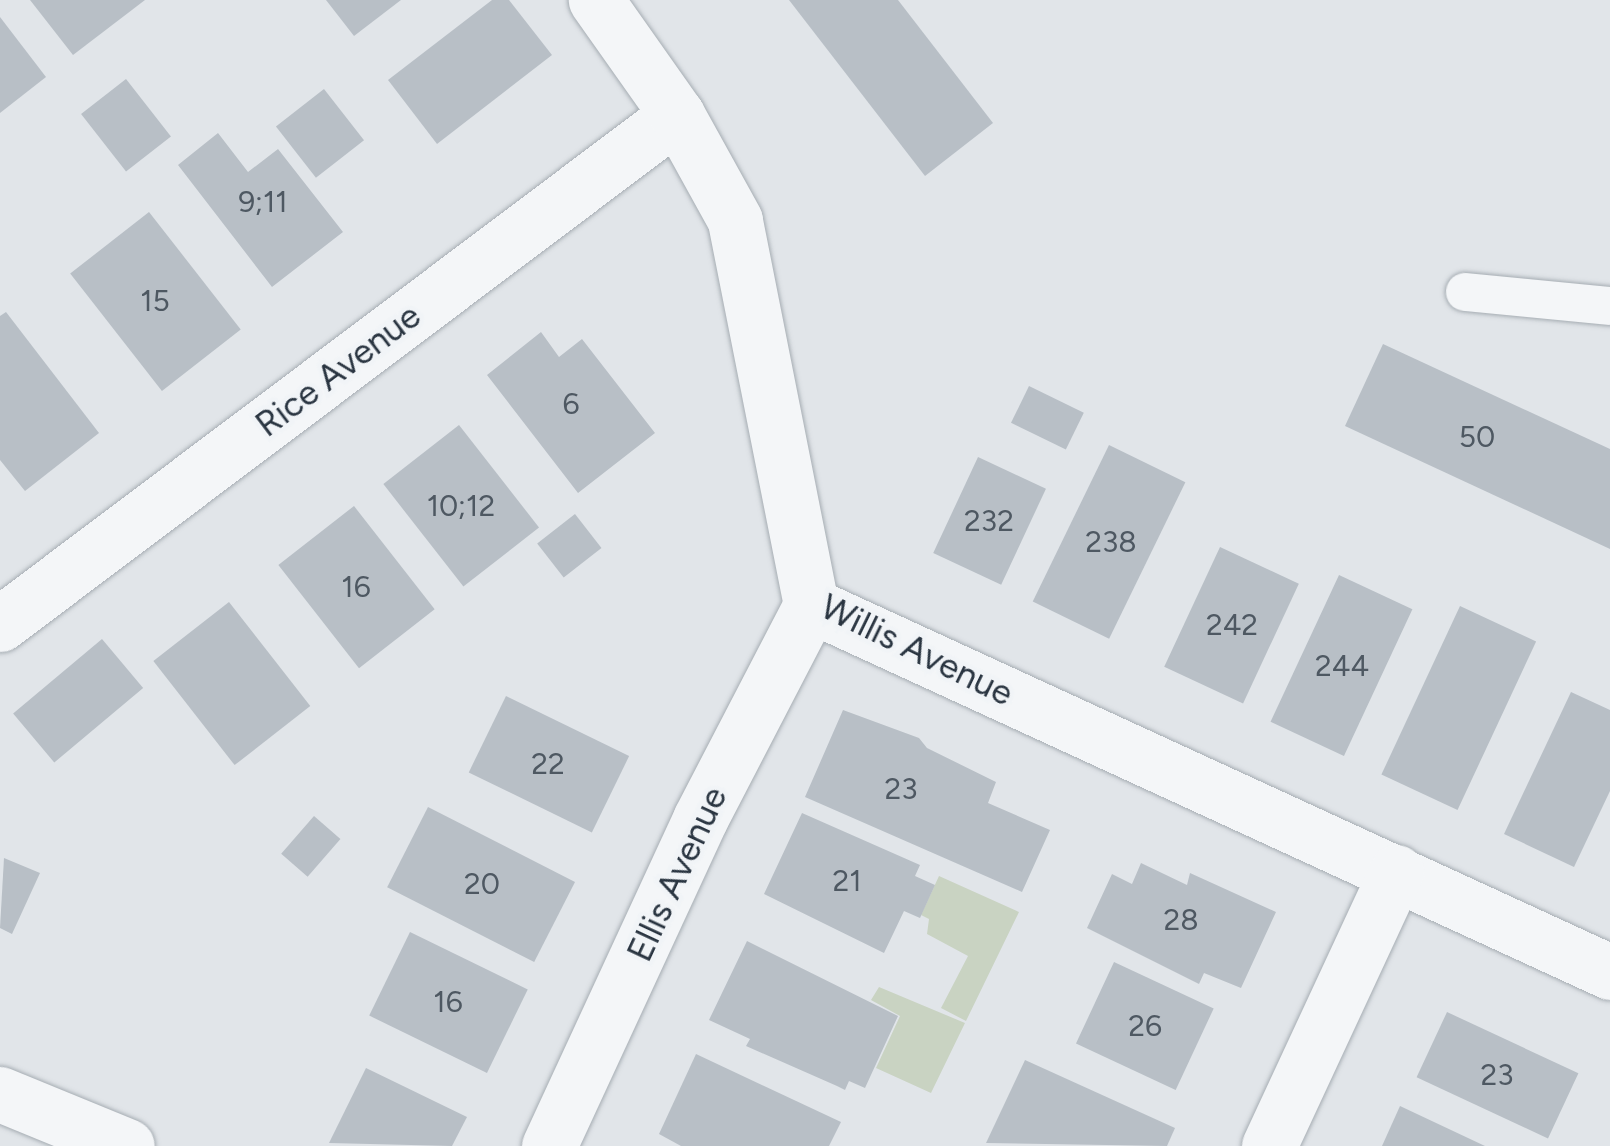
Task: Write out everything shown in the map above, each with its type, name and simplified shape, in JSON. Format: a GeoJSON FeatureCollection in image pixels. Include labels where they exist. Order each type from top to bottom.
{"type":"FeatureCollection","features":[{"type":"Feature","properties":{"kind":"street","name":"Willis Avenue"},"geometry":{"type":"LineString","coordinates":[[596,0],[677,115],[735,220],[811,605],[1610,972]]}},
{"type":"Feature","properties":{"kind":"street","name":"Rice Avenue"},"geometry":{"type":"LineString","coordinates":[[0,624],[677,115]]}},
{"type":"Feature","properties":{"kind":"street","name":"Ellis Avenue"},"geometry":{"type":"LineString","coordinates":[[550,1146],[700,819],[811,605]]}},
{"type":"Feature","properties":{"kind":"street"},"geometry":{"type":"LineString","coordinates":[[1269,1146],[1396,872]]}},
{"type":"Feature","properties":{"kind":"street"},"geometry":{"type":"LineString","coordinates":[[0,1094],[127,1146]]}},
{"type":"Feature","properties":{"kind":"lane"},"geometry":{"type":"LineString","coordinates":[[1465,292],[1610,306]]}},
{"type":"Feature","properties":{"kind":"green space"},"geometry":{"type":"Polygon","coordinates":[[[939,876],[1019,912],[966,1021],[941,1008],[968,956],[927,934],[929,919],[921,915],[939,876]]]}},
{"type":"Feature","properties":{"kind":"green space"},"geometry":{"type":"Polygon","coordinates":[[[879,987],[965,1023],[931,1093],[876,1068],[900,1016],[871,1000],[879,987]]]}},
{"type":"Feature","properties":{"kind":"building"},"geometry":{"type":"Polygon","coordinates":[[[30,0],[145,0],[73,55],[30,0]]]}},
{"type":"Feature","properties":{"kind":"building"},"geometry":{"type":"Polygon","coordinates":[[[326,0],[401,0],[354,36],[326,0]]]}},
{"type":"Feature","properties":{"kind":"building"},"geometry":{"type":"Polygon","coordinates":[[[492,0],[509,0],[552,55],[437,144],[388,80],[492,0]]]}},
{"type":"Feature","properties":{"kind":"building"},"geometry":{"type":"Polygon","coordinates":[[[789,0],[898,0],[993,123],[925,176],[789,0]]]}},
{"type":"Feature","properties":{"kind":"building"},"geometry":{"type":"Polygon","coordinates":[[[0,17],[46,77],[0,113],[0,17]]]}},
{"type":"Feature","properties":{"kind":"building"},"geometry":{"type":"Polygon","coordinates":[[[126,79],[171,137],[126,172],[81,114],[126,79]]]}},
{"type":"Feature","properties":{"kind":"building"},"geometry":{"type":"Polygon","coordinates":[[[324,89],[364,140],[316,178],[276,127],[324,89]]]}},
{"type":"Feature","properties":{"kind":"building"},"geometry":{"type":"Polygon","coordinates":[[[218,133],[248,172],[278,149],[343,232],[272,287],[178,165],[218,133]]]}},
{"type":"Feature","properties":{"kind":"building"},"geometry":{"type":"Polygon","coordinates":[[[149,212],[241,329],[162,391],[70,274],[149,212]]]}},
{"type":"Feature","properties":{"kind":"building"},"geometry":{"type":"Polygon","coordinates":[[[6,312],[99,433],[25,491],[0,460],[0,316],[6,312]]]}},
{"type":"Feature","properties":{"kind":"building"},"geometry":{"type":"Polygon","coordinates":[[[541,332],[559,357],[582,339],[655,433],[578,493],[487,375],[541,332]]]}},
{"type":"Feature","properties":{"kind":"building"},"geometry":{"type":"Polygon","coordinates":[[[1383,344],[1610,449],[1610,549],[1345,426],[1383,344]]]}},
{"type":"Feature","properties":{"kind":"building"},"geometry":{"type":"Polygon","coordinates":[[[1029,386],[1084,413],[1066,450],[1011,423],[1029,386]]]}},
{"type":"Feature","properties":{"kind":"building"},"geometry":{"type":"Polygon","coordinates":[[[459,425],[539,527],[463,587],[383,484],[459,425]]]}},
{"type":"Feature","properties":{"kind":"building"},"geometry":{"type":"Polygon","coordinates":[[[1109,445],[1185,482],[1109,639],[1033,601],[1109,445]]]}},
{"type":"Feature","properties":{"kind":"building"},"geometry":{"type":"Polygon","coordinates":[[[978,457],[1046,489],[1001,585],[933,553],[978,457]]]}},
{"type":"Feature","properties":{"kind":"building"},"geometry":{"type":"Polygon","coordinates":[[[354,506],[435,609],[359,668],[278,565],[354,506]]]}},
{"type":"Feature","properties":{"kind":"building"},"geometry":{"type":"Polygon","coordinates":[[[575,514],[601,548],[564,577],[537,544],[575,514]]]}},
{"type":"Feature","properties":{"kind":"building"},"geometry":{"type":"Polygon","coordinates":[[[1220,547],[1299,584],[1243,703],[1164,667],[1220,547]]]}},
{"type":"Feature","properties":{"kind":"building"},"geometry":{"type":"Polygon","coordinates":[[[1339,575],[1412,609],[1344,756],[1271,722],[1339,575]]]}},
{"type":"Feature","properties":{"kind":"building"},"geometry":{"type":"Polygon","coordinates":[[[229,602],[310,706],[235,765],[153,661],[229,602]]]}},
{"type":"Feature","properties":{"kind":"building"},"geometry":{"type":"Polygon","coordinates":[[[1460,606],[1536,641],[1458,810],[1381,775],[1460,606]]]}},
{"type":"Feature","properties":{"kind":"building"},"geometry":{"type":"Polygon","coordinates":[[[102,639],[143,688],[54,763],[13,714],[102,639]]]}},
{"type":"Feature","properties":{"kind":"building"},"geometry":{"type":"Polygon","coordinates":[[[1571,692],[1610,710],[1610,791],[1574,867],[1504,834],[1571,692]]]}},
{"type":"Feature","properties":{"kind":"building"},"geometry":{"type":"Polygon","coordinates":[[[506,696],[629,756],[592,832],[469,772],[506,696]]]}},
{"type":"Feature","properties":{"kind":"building"},"geometry":{"type":"Polygon","coordinates":[[[843,710],[919,738],[927,748],[996,782],[988,803],[1050,830],[1022,892],[805,797],[843,710]]]}},
{"type":"Feature","properties":{"kind":"building"},"geometry":{"type":"Polygon","coordinates":[[[428,807],[575,882],[534,962],[387,887],[428,807]]]}},
{"type":"Feature","properties":{"kind":"building"},"geometry":{"type":"Polygon","coordinates":[[[802,813],[920,865],[915,876],[935,885],[920,918],[904,911],[884,953],[764,894],[802,813]]]}},
{"type":"Feature","properties":{"kind":"building"},"geometry":{"type":"Polygon","coordinates":[[[314,816],[340,839],[308,877],[281,854],[314,816]]]}},
{"type":"Feature","properties":{"kind":"building"},"geometry":{"type":"Polygon","coordinates":[[[4,858],[40,873],[12,934],[0,928],[4,858]]]}},
{"type":"Feature","properties":{"kind":"building"},"geometry":{"type":"Polygon","coordinates":[[[1141,863],[1187,885],[1190,873],[1276,912],[1241,988],[1204,973],[1199,984],[1087,928],[1112,874],[1132,884],[1141,863]]]}},
{"type":"Feature","properties":{"kind":"building"},"geometry":{"type":"Polygon","coordinates":[[[410,932],[528,989],[487,1073],[369,1016],[410,932]]]}},
{"type":"Feature","properties":{"kind":"building"},"geometry":{"type":"Polygon","coordinates":[[[747,941],[898,1016],[865,1088],[849,1081],[845,1090],[746,1046],[750,1039],[709,1020],[747,941]]]}},
{"type":"Feature","properties":{"kind":"building"},"geometry":{"type":"Polygon","coordinates":[[[1114,962],[1214,1008],[1176,1090],[1076,1044],[1114,962]]]}},
{"type":"Feature","properties":{"kind":"building"},"geometry":{"type":"Polygon","coordinates":[[[1447,1012],[1578,1073],[1548,1139],[1417,1077],[1447,1012]]]}},
{"type":"Feature","properties":{"kind":"building"},"geometry":{"type":"Polygon","coordinates":[[[696,1054],[841,1122],[829,1146],[681,1146],[659,1134],[696,1054]]]}},
{"type":"Feature","properties":{"kind":"building"},"geometry":{"type":"Polygon","coordinates":[[[1025,1060],[1175,1128],[1167,1146],[986,1143],[1025,1060]]]}},
{"type":"Feature","properties":{"kind":"building"},"geometry":{"type":"Polygon","coordinates":[[[366,1068],[467,1117],[452,1146],[329,1143],[366,1068]]]}},
{"type":"Feature","properties":{"kind":"building"},"geometry":{"type":"Polygon","coordinates":[[[1400,1106],[1485,1146],[1382,1146],[1400,1106]]]}}]}
